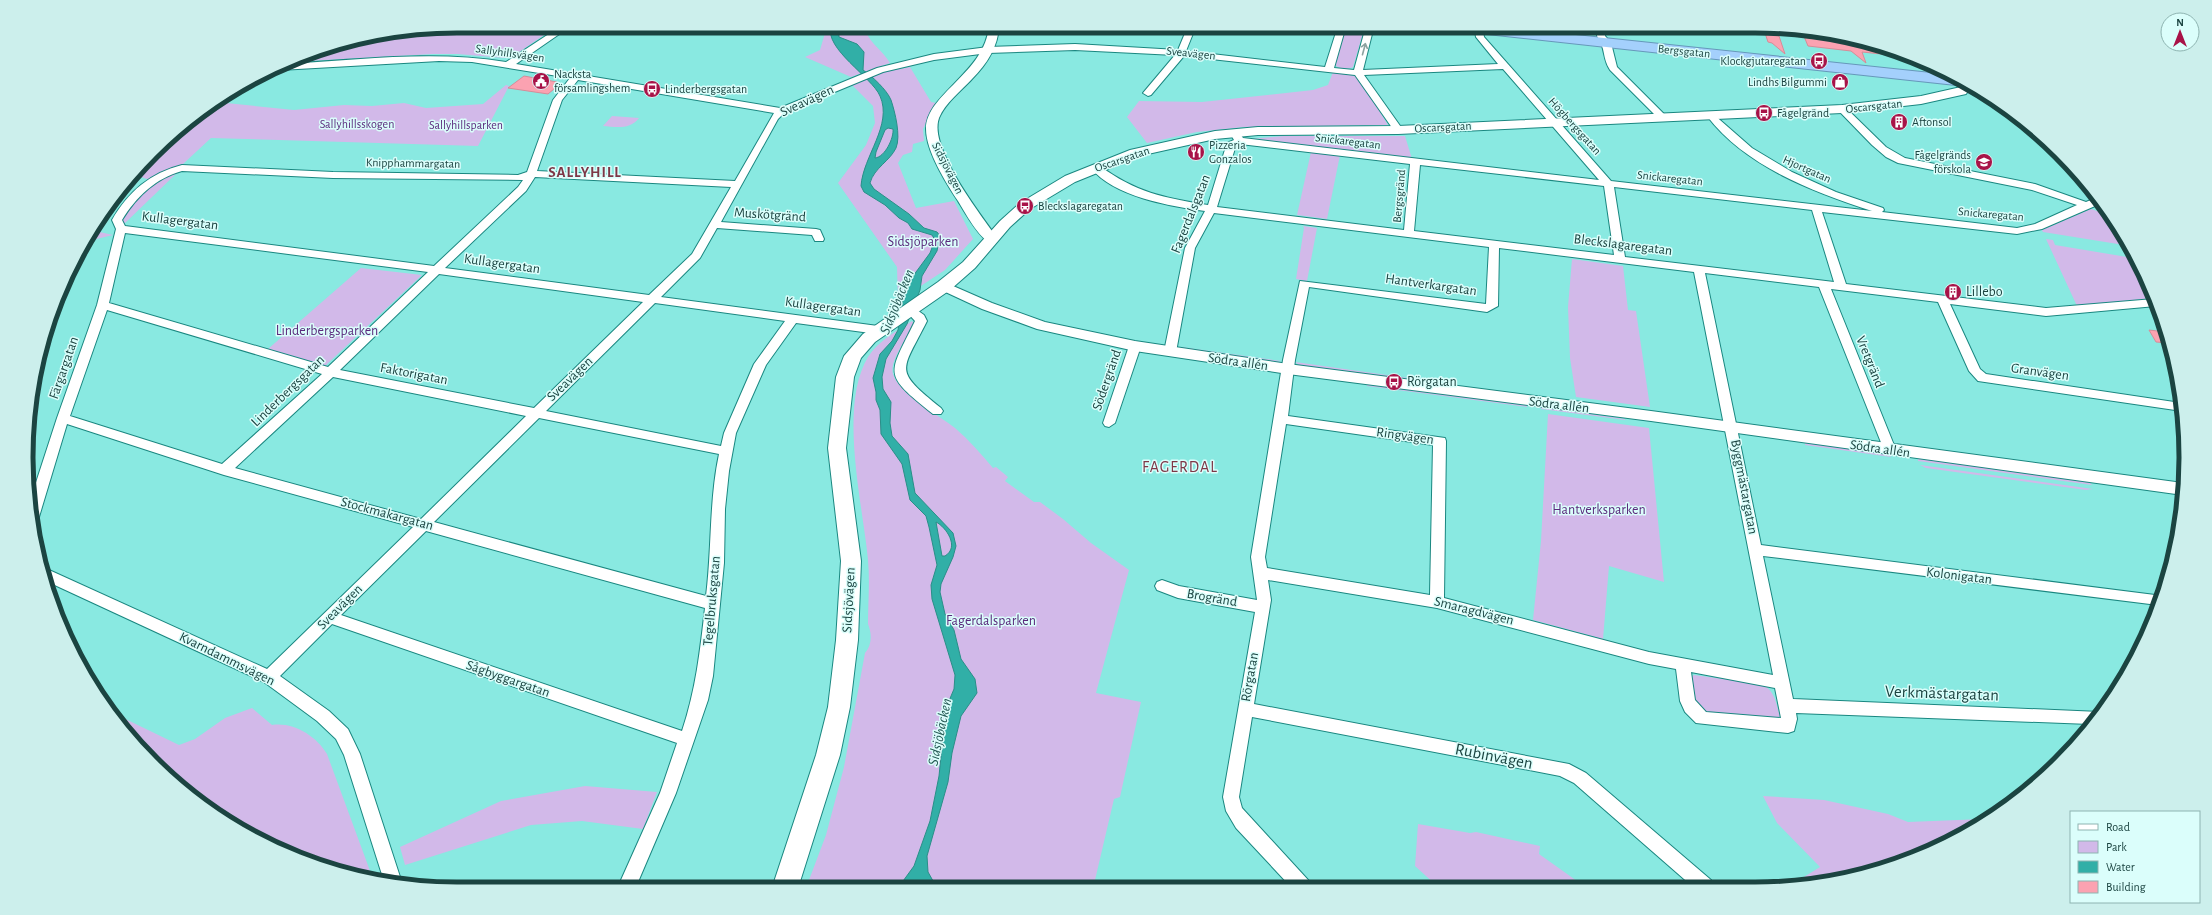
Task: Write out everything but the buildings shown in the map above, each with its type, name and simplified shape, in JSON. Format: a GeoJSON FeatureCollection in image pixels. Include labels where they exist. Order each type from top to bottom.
{"type":"FeatureCollection","features":[{"type":"Feature","properties":{"kind":"highway","name":"Bergsgatan"},"geometry":{"type":"LineString","coordinates":[[1562,33],[1604,36],[1924,74],[1930,82],[1951,84]]}},
{"type":"Feature","properties":{"kind":"main road","name":"Oscarsgatan"},"geometry":{"type":"LineString","coordinates":[[992,239],[1025,206],[1070,179],[1135,153],[1161,146],[1289,130],[1398,130],[1842,109],[1921,100],[1951,84]]}},
{"type":"Feature","properties":{"kind":"main road"},"geometry":{"type":"LineString","coordinates":[[938,290],[969,265],[992,239]]}},
{"type":"Feature","properties":{"kind":"main road","name":"Sidsjövägen"},"geometry":{"type":"LineString","coordinates":[[787,882],[828,755],[839,707],[846,647],[851,561],[837,448],[841,395],[845,377],[853,356],[884,326],[913,312],[938,290]]}},
{"type":"Feature","properties":{"kind":"street"},"geometry":{"type":"LineString","coordinates":[[509,64],[556,33]]}},
{"type":"Feature","properties":{"kind":"street","name":"Sidsjövägen"},"geometry":{"type":"LineString","coordinates":[[992,33],[988,50],[980,64],[940,109],[933,119],[931,128],[932,138],[944,164],[973,217],[992,239]]}},
{"type":"Feature","properties":{"kind":"street"},"geometry":{"type":"LineString","coordinates":[[1148,93],[1181,52],[1189,33]]}},
{"type":"Feature","properties":{"kind":"street"},"geometry":{"type":"LineString","coordinates":[[1329,69],[1340,33]]}},
{"type":"Feature","properties":{"kind":"street"},"geometry":{"type":"LineString","coordinates":[[1368,33],[1358,73],[1398,130]]}},
{"type":"Feature","properties":{"kind":"street","name":"Högbergsgatan"},"geometry":{"type":"LineString","coordinates":[[1480,33],[1480,37],[1504,66],[1609,185]]}},
{"type":"Feature","properties":{"kind":"street"},"geometry":{"type":"LineString","coordinates":[[1604,36],[1610,63],[1613,68],[1663,118]]}},
{"type":"Feature","properties":{"kind":"street","name":"Sveavägen"},"geometry":{"type":"LineString","coordinates":[[269,677],[696,256],[715,225],[774,118],[781,111],[853,80],[878,71],[934,57],[988,50],[1082,47],[1181,52],[1358,73],[1504,66]]}},
{"type":"Feature","properties":{"kind":"street","name":"Sallyhillsvägen"},"geometry":{"type":"LineString","coordinates":[[292,66],[439,58],[509,64],[781,111]]}},
{"type":"Feature","properties":{"kind":"street","name":"Linderbergsgatan"},"geometry":{"type":"LineString","coordinates":[[224,470],[278,422],[435,270],[522,189],[532,174],[558,98],[568,83],[577,76]]}},
{"type":"Feature","properties":{"kind":"street"},"geometry":{"type":"LineString","coordinates":[[1842,109],[1885,152],[1896,158],[1926,166],[2046,189],[2084,205]]}},
{"type":"Feature","properties":{"kind":"street","name":"Hjortgatan"},"geometry":{"type":"LineString","coordinates":[[1712,116],[1749,152],[1775,169],[1810,186],[1907,219]]}},
{"type":"Feature","properties":{"kind":"street","name":"Snickaregatan"},"geometry":{"type":"LineString","coordinates":[[1237,137],[1415,162],[2016,231],[2031,230],[2093,202]]}},
{"type":"Feature","properties":{"kind":"street","name":"Fagerdalsgatan"},"geometry":{"type":"LineString","coordinates":[[1170,352],[1190,248],[1211,209],[1232,143],[1237,137]]}},
{"type":"Feature","properties":{"kind":"street","name":"Bergsgränd"},"geometry":{"type":"LineString","coordinates":[[1409,232],[1415,162]]}},
{"type":"Feature","properties":{"kind":"street","name":"Knipphammargatan"},"geometry":{"type":"LineString","coordinates":[[121,229],[117,220],[122,211],[133,198],[157,178],[166,173],[182,168],[333,175],[518,178],[532,174],[738,184]]}},
{"type":"Feature","properties":{"kind":"street","name":"Bleckslagaregatan"},"geometry":{"type":"LineString","coordinates":[[1096,168],[1117,184],[1133,190],[1175,203],[1211,209],[1409,232],[1494,244],[2046,312],[2150,303]]}},
{"type":"Feature","properties":{"kind":"street"},"geometry":{"type":"LineString","coordinates":[[1609,185],[1620,259]]}},
{"type":"Feature","properties":{"kind":"street"},"geometry":{"type":"LineString","coordinates":[[1816,208],[1841,286]]}},
{"type":"Feature","properties":{"kind":"street","name":"Muskötgränd"},"geometry":{"type":"LineString","coordinates":[[715,225],[816,232],[819,239]]}},
{"type":"Feature","properties":{"kind":"street","name":"Kullagergatan"},"geometry":{"type":"LineString","coordinates":[[121,229],[793,318],[884,326]]}},
{"type":"Feature","properties":{"kind":"street","name":"Färgargatan"},"geometry":{"type":"LineString","coordinates":[[36,504],[63,418],[103,305],[121,229]]}},
{"type":"Feature","properties":{"kind":"street","name":"Hantverkargatan"},"geometry":{"type":"LineString","coordinates":[[1304,283],[1487,308],[1492,306],[1494,244]]}},
{"type":"Feature","properties":{"kind":"street","name":"Byggmästargatan"},"geometry":{"type":"LineString","coordinates":[[1699,269],[1732,428],[1786,705]]}},
{"type":"Feature","properties":{"kind":"street","name":"Rörgatan"},"geometry":{"type":"LineString","coordinates":[[1298,882],[1234,811],[1232,797],[1245,709],[1264,600],[1258,556],[1288,369],[1304,283]]}},
{"type":"Feature","properties":{"kind":"street","name":"Vretgränd"},"geometry":{"type":"LineString","coordinates":[[1823,284],[1890,450]]}},
{"type":"Feature","properties":{"kind":"street","name":"Södra allén"},"geometry":{"type":"LineString","coordinates":[[938,290],[1042,326],[1170,352],[2178,488]]}},
{"type":"Feature","properties":{"kind":"street","name":"Granvägen"},"geometry":{"type":"LineString","coordinates":[[1944,300],[1975,371],[1982,378],[2175,406]]}},
{"type":"Feature","properties":{"kind":"street","name":"Faktorigatan"},"geometry":{"type":"LineString","coordinates":[[103,305],[330,372],[725,451]]}},
{"type":"Feature","properties":{"kind":"street"},"geometry":{"type":"LineString","coordinates":[[913,312],[920,318],[921,321],[902,356],[898,370],[900,378],[937,410]]}},
{"type":"Feature","properties":{"kind":"street","name":"Tegelbruksgatan"},"geometry":{"type":"LineString","coordinates":[[629,882],[668,793],[700,700],[705,676],[717,563],[718,509],[725,451],[730,433],[752,379],[768,349],[793,318]]}},
{"type":"Feature","properties":{"kind":"street","name":"Södergränd"},"geometry":{"type":"LineString","coordinates":[[1109,422],[1135,346]]}},
{"type":"Feature","properties":{"kind":"street","name":"Stockmakargatan"},"geometry":{"type":"LineString","coordinates":[[63,418],[224,470],[713,604]]}},
{"type":"Feature","properties":{"kind":"street","name":"Ringvägen"},"geometry":{"type":"LineString","coordinates":[[1281,419],[1440,441],[1437,602]]}},
{"type":"Feature","properties":{"kind":"street","name":"Kolonigatan"},"geometry":{"type":"LineString","coordinates":[[1756,550],[2154,599]]}},
{"type":"Feature","properties":{"kind":"street","name":"Smaragdvägen"},"geometry":{"type":"LineString","coordinates":[[1261,573],[1437,602],[1683,666],[1781,683]]}},
{"type":"Feature","properties":{"kind":"street","name":"Kvarndammsvägen"},"geometry":{"type":"LineString","coordinates":[[50,577],[269,677],[323,716],[342,734],[352,754],[391,876]]}},
{"type":"Feature","properties":{"kind":"street","name":"Brogränd"},"geometry":{"type":"LineString","coordinates":[[1162,586],[1178,592],[1262,607]]}},
{"type":"Feature","properties":{"kind":"street","name":"Sågbyggargatan"},"geometry":{"type":"LineString","coordinates":[[330,617],[667,734],[687,739]]}},
{"type":"Feature","properties":{"kind":"street"},"geometry":{"type":"LineString","coordinates":[[1683,666],[1687,701],[1692,711],[1702,718],[1788,726],[1789,718],[1786,705]]}},
{"type":"Feature","properties":{"kind":"street","name":"Verkmästargatan"},"geometry":{"type":"LineString","coordinates":[[1786,705],[1805,707],[2090,717]]}},
{"type":"Feature","properties":{"kind":"street","name":"Rubinvägen"},"geometry":{"type":"LineString","coordinates":[[1245,709],[1563,769],[1580,778],[1700,882]]}},
{"type":"Feature","properties":{"kind":"green space"},"geometry":{"type":"Polygon","coordinates":[[[458,33],[547,33],[512,57],[505,58],[457,54],[306,61],[348,47],[402,37],[458,33]]]}},
{"type":"Feature","properties":{"kind":"green space"},"geometry":{"type":"Polygon","coordinates":[[[825,33],[866,33],[890,63],[851,77],[805,57],[820,50],[825,33]]]}},
{"type":"Feature","properties":{"kind":"green space"},"geometry":{"type":"Polygon","coordinates":[[[1343,33],[1363,33],[1353,67],[1345,69],[1334,64],[1343,33]]]}},
{"type":"Feature","properties":{"kind":"green space","name":"Sidsjöparken"},"geometry":{"type":"Polygon","coordinates":[[[910,67],[931,102],[936,103],[923,129],[924,141],[913,144],[912,152],[903,155],[898,163],[916,208],[954,201],[973,239],[945,270],[898,301],[897,267],[838,183],[866,145],[875,123],[873,106],[852,85],[884,72],[910,67]]]}},
{"type":"Feature","properties":{"kind":"green space"},"geometry":{"type":"Polygon","coordinates":[[[1333,72],[1356,76],[1363,84],[1388,125],[1244,127],[1197,132],[1147,143],[1127,117],[1139,101],[1202,102],[1313,90],[1328,85],[1333,72]]]}},
{"type":"Feature","properties":{"kind":"green space","name":"Sallyhillsskogen"},"geometry":{"type":"Polygon","coordinates":[[[506,85],[509,86],[478,146],[211,138],[183,164],[159,173],[150,180],[139,176],[157,157],[178,138],[225,103],[294,110],[344,105],[372,106],[404,103],[426,108],[483,104],[506,85]]]}},
{"type":"Feature","properties":{"kind":"green space"},"geometry":{"type":"Polygon","coordinates":[[[612,116],[639,118],[627,126],[603,126],[612,116]]]}},
{"type":"Feature","properties":{"kind":"green space"},"geometry":{"type":"Polygon","coordinates":[[[1284,136],[1405,136],[1412,159],[1250,139],[1284,136]]]}},
{"type":"Feature","properties":{"kind":"green space"},"geometry":{"type":"Polygon","coordinates":[[[1311,152],[1340,155],[1327,219],[1297,215],[1311,152]]]}},
{"type":"Feature","properties":{"kind":"green space"},"geometry":{"type":"Polygon","coordinates":[[[179,171],[124,224],[120,221],[139,197],[152,185],[179,171]]]}},
{"type":"Feature","properties":{"kind":"green space"},"geometry":{"type":"Polygon","coordinates":[[[2091,209],[2100,212],[2122,245],[2043,232],[2042,230],[2091,209]]]}},
{"type":"Feature","properties":{"kind":"green space"},"geometry":{"type":"Polygon","coordinates":[[[1303,226],[1317,228],[1307,281],[1296,279],[1304,228],[1303,226]]]}},
{"type":"Feature","properties":{"kind":"green space"},"geometry":{"type":"Polygon","coordinates":[[[99,232],[113,235],[93,240],[99,232]]]}},
{"type":"Feature","properties":{"kind":"green space"},"geometry":{"type":"Polygon","coordinates":[[[2046,239],[2053,240],[2055,245],[2128,257],[2148,299],[2077,306],[2046,239]]]}},
{"type":"Feature","properties":{"kind":"green space"},"geometry":{"type":"Polygon","coordinates":[[[1572,259],[1623,266],[1628,310],[1636,311],[1650,407],[1576,397],[1570,358],[1568,307],[1572,259]]]}},
{"type":"Feature","properties":{"kind":"green space","name":"Linderbergsparken"},"geometry":{"type":"Polygon","coordinates":[[[361,268],[422,275],[325,366],[268,349],[361,268]]]}},
{"type":"Feature","properties":{"kind":"green space","name":"Fagerdalsparken"},"geometry":{"type":"Polygon","coordinates":[[[912,321],[915,325],[896,356],[894,362],[893,374],[903,389],[920,404],[955,428],[975,447],[993,468],[996,467],[1008,477],[1005,481],[1034,502],[1040,502],[1091,543],[1129,570],[1096,693],[1141,702],[1120,797],[1114,799],[1095,880],[1098,882],[808,882],[826,835],[844,767],[865,653],[871,639],[868,624],[868,560],[858,485],[853,429],[855,402],[859,378],[868,357],[882,341],[912,321]]]}},
{"type":"Feature","properties":{"kind":"green space"},"geometry":{"type":"Polygon","coordinates":[[[1181,347],[1281,361],[1277,362],[1185,350],[1181,347]]]}},
{"type":"Feature","properties":{"kind":"green space"},"geometry":{"type":"Polygon","coordinates":[[[1295,362],[1415,379],[1415,381],[1300,366],[1295,362]]]}},
{"type":"Feature","properties":{"kind":"green space"},"geometry":{"type":"Polygon","coordinates":[[[1367,384],[1527,405],[1527,407],[1367,386],[1367,384]]]}},
{"type":"Feature","properties":{"kind":"green space"},"geometry":{"type":"Polygon","coordinates":[[[1541,407],[1625,419],[1625,420],[1541,409],[1541,407]]]}},
{"type":"Feature","properties":{"kind":"green space","name":"Hantverksparken"},"geometry":{"type":"Polygon","coordinates":[[[1548,414],[1649,428],[1664,582],[1609,566],[1603,639],[1533,620],[1541,541],[1548,414]]]}},
{"type":"Feature","properties":{"kind":"green space"},"geometry":{"type":"Polygon","coordinates":[[[1805,443],[1889,454],[1891,457],[1805,445],[1805,443]]]}},
{"type":"Feature","properties":{"kind":"green space"},"geometry":{"type":"Polygon","coordinates":[[[1918,458],[2089,482],[2092,485],[1918,461],[1918,458]]]}},
{"type":"Feature","properties":{"kind":"green space"},"geometry":{"type":"Polygon","coordinates":[[[1920,465],[2093,489],[2086,490],[1926,468],[1920,465]]]}},
{"type":"Feature","properties":{"kind":"green space"},"geometry":{"type":"Polygon","coordinates":[[[1694,675],[1761,684],[1772,693],[1780,717],[1774,720],[1702,712],[1695,708],[1690,677],[1694,675]]]}},
{"type":"Feature","properties":{"kind":"green space"},"geometry":{"type":"Polygon","coordinates":[[[252,708],[272,725],[296,728],[317,741],[327,754],[371,873],[348,868],[295,850],[245,825],[199,794],[178,777],[157,758],[122,717],[179,745],[195,739],[225,718],[252,708]]]}},
{"type":"Feature","properties":{"kind":"green space"},"geometry":{"type":"Polygon","coordinates":[[[585,786],[657,792],[643,829],[582,821],[531,825],[405,865],[400,847],[501,801],[585,786]]]}},
{"type":"Feature","properties":{"kind":"green space"},"geometry":{"type":"Polygon","coordinates":[[[1763,796],[1824,800],[1888,814],[1908,822],[1976,819],[1917,850],[1891,859],[1864,868],[1837,874],[1801,879],[1820,867],[1777,823],[1763,796]]]}},
{"type":"Feature","properties":{"kind":"green space"},"geometry":{"type":"Polygon","coordinates":[[[1418,824],[1470,833],[1476,832],[1540,846],[1539,854],[1578,882],[1433,882],[1415,866],[1418,824]]]}},
{"type":"Feature","properties":{"kind":"water"},"geometry":{"type":"Polygon","coordinates":[[[831,33],[839,33],[839,37],[857,44],[864,52],[863,70],[875,79],[883,88],[891,100],[894,111],[898,131],[896,148],[875,173],[870,183],[874,189],[909,214],[924,228],[937,232],[940,236],[937,251],[922,276],[920,290],[907,324],[886,359],[882,377],[883,389],[891,402],[890,423],[892,436],[908,454],[915,493],[953,533],[956,546],[953,557],[941,584],[940,592],[945,614],[954,630],[961,659],[975,679],[977,693],[961,716],[952,753],[948,782],[927,856],[928,872],[934,882],[902,882],[914,866],[930,821],[939,776],[946,708],[954,689],[955,675],[932,599],[931,585],[937,565],[926,516],[910,500],[902,464],[881,434],[880,410],[876,400],[873,378],[880,354],[892,341],[898,330],[905,287],[930,253],[935,240],[932,235],[912,229],[908,223],[899,218],[885,205],[864,192],[861,186],[863,175],[880,129],[883,118],[883,107],[880,96],[875,88],[841,53],[835,44],[831,33]],[[888,128],[885,130],[875,158],[879,157],[885,151],[892,137],[893,129],[888,128]],[[936,522],[942,556],[945,556],[951,548],[951,543],[950,538],[944,528],[936,522]]]}},
{"type":"Feature","properties":{"kind":"place","name":"Klockgjutaregatan"},"geometry":{"type":"Point","coordinates":[1819,61]}},
{"type":"Feature","properties":{"kind":"place","name":"Nacksta församlingshem"},"geometry":{"type":"Point","coordinates":[541,81]}},
{"type":"Feature","properties":{"kind":"place","name":"Lindhs Bilgummi"},"geometry":{"type":"Point","coordinates":[1840,82]}},
{"type":"Feature","properties":{"kind":"place","name":"Linderbergsgatan"},"geometry":{"type":"Point","coordinates":[652,89]}},
{"type":"Feature","properties":{"kind":"place","name":"Fågelgränd"},"geometry":{"type":"Point","coordinates":[1764,113]}},
{"type":"Feature","properties":{"kind":"place","name":"Aftonsol"},"geometry":{"type":"Point","coordinates":[1899,122]}},
{"type":"Feature","properties":{"kind":"place","name":"Pizzeria Gonzalos"},"geometry":{"type":"Point","coordinates":[1196,152]}},
{"type":"Feature","properties":{"kind":"place","name":"Fågelgränds förskola"},"geometry":{"type":"Point","coordinates":[1984,162]}},
{"type":"Feature","properties":{"kind":"place","name":"Bleckslagaregatan"},"geometry":{"type":"Point","coordinates":[1025,206]}},
{"type":"Feature","properties":{"kind":"place","name":"Lillebo"},"geometry":{"type":"Point","coordinates":[1953,292]}},
{"type":"Feature","properties":{"kind":"place","name":"Rörgatan"},"geometry":{"type":"Point","coordinates":[1394,382]}},
{"type":"Feature","properties":{"kind":"district","name":"SALLYHILL"},"geometry":{"type":"Point","coordinates":[585,172]}},
{"type":"Feature","properties":{"kind":"district","name":"FAGERDAL"},"geometry":{"type":"Point","coordinates":[1180,467]}},
{"type":"Feature","properties":{"kind":"park label","name":"Sallyhillsparken"},"geometry":{"type":"Point","coordinates":[466,125]}},
{"type":"Feature","properties":{"kind":"water label","name":"Sidsjöbäcken"},"geometry":{"type":"Point","coordinates":[897,302]}},
{"type":"Feature","properties":{"kind":"water label","name":"Sidsjöbäcken"},"geometry":{"type":"Point","coordinates":[940,732]}}]}
